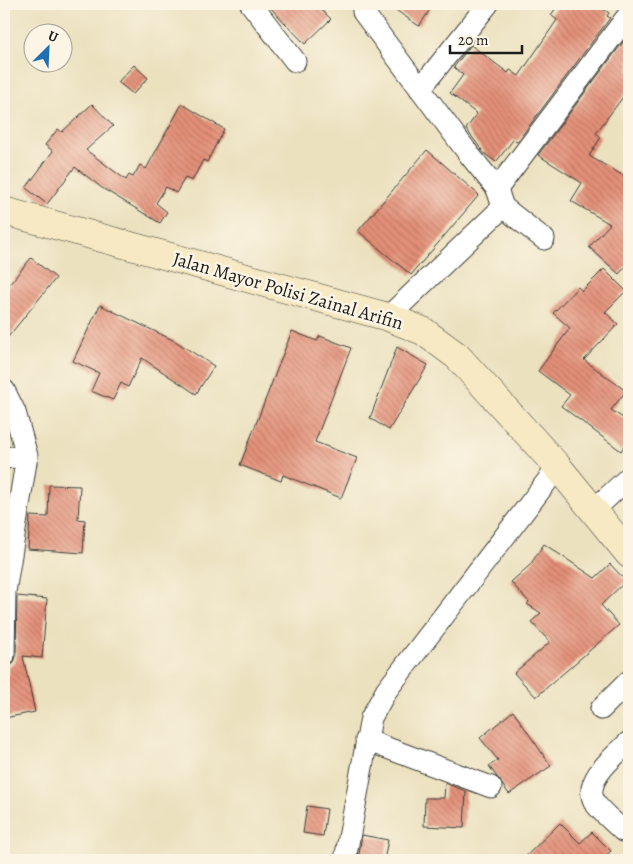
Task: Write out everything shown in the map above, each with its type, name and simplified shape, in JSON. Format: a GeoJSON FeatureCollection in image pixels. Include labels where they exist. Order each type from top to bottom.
{"type":"FeatureCollection","features":[{"type":"Feature","properties":{"kind":"main road","name":"Jalan Mayor Polisi Zainal Arifin"},"geometry":{"type":"LineString","coordinates":[[4,210],[388,317],[423,331],[457,356],[558,467],[629,554]]}},
{"type":"Feature","properties":{"kind":"street"},"geometry":{"type":"LineString","coordinates":[[252,4],[295,62]]}},
{"type":"Feature","properties":{"kind":"street"},"geometry":{"type":"LineString","coordinates":[[363,4],[363,12],[500,198],[544,239]]}},
{"type":"Feature","properties":{"kind":"street"},"geometry":{"type":"LineString","coordinates":[[420,89],[488,4]]}},
{"type":"Feature","properties":{"kind":"street"},"geometry":{"type":"LineString","coordinates":[[388,317],[500,198],[629,14]]}},
{"type":"Feature","properties":{"kind":"street"},"geometry":{"type":"LineString","coordinates":[[4,390],[16,412],[27,456],[4,592],[4,656]]}},
{"type":"Feature","properties":{"kind":"street"},"geometry":{"type":"LineString","coordinates":[[4,458],[27,456]]}},
{"type":"Feature","properties":{"kind":"street"},"geometry":{"type":"LineString","coordinates":[[346,860],[371,718],[386,691],[558,467]]}},
{"type":"Feature","properties":{"kind":"street"},"geometry":{"type":"LineString","coordinates":[[594,510],[629,477]]}},
{"type":"Feature","properties":{"kind":"street"},"geometry":{"type":"LineString","coordinates":[[601,709],[629,681]]}},
{"type":"Feature","properties":{"kind":"street"},"geometry":{"type":"LineString","coordinates":[[366,740],[491,787]]}},
{"type":"Feature","properties":{"kind":"street"},"geometry":{"type":"LineString","coordinates":[[623,831],[594,802],[593,790],[596,778],[604,767],[629,742]]}},
{"type":"Feature","properties":{"kind":"building"},"geometry":{"type":"Polygon","coordinates":[[[267,4],[315,4],[331,19],[305,44],[267,4]]]}},
{"type":"Feature","properties":{"kind":"building"},"geometry":{"type":"Polygon","coordinates":[[[387,4],[434,4],[419,26],[387,4]]]}},
{"type":"Feature","properties":{"kind":"building"},"geometry":{"type":"Polygon","coordinates":[[[559,4],[596,4],[609,13],[607,16],[610,18],[517,142],[513,140],[496,162],[485,154],[466,129],[477,114],[450,93],[463,75],[454,67],[471,45],[508,73],[510,70],[519,76],[557,20],[551,15],[559,4]]]}},
{"type":"Feature","properties":{"kind":"building"},"geometry":{"type":"Polygon","coordinates":[[[629,34],[629,89],[596,133],[601,137],[589,156],[629,179],[629,263],[619,274],[589,247],[610,224],[571,201],[582,183],[538,155],[629,34]]]}},
{"type":"Feature","properties":{"kind":"building"},"geometry":{"type":"Polygon","coordinates":[[[134,65],[148,78],[133,94],[118,82],[134,65]]]}},
{"type":"Feature","properties":{"kind":"building"},"geometry":{"type":"Polygon","coordinates":[[[92,104],[113,126],[86,150],[126,180],[129,175],[133,177],[140,165],[146,169],[182,104],[224,129],[207,162],[203,160],[192,181],[185,178],[176,193],[166,187],[156,203],[167,212],[160,223],[102,188],[75,167],[47,204],[26,188],[53,151],[45,145],[58,129],[62,132],[92,104]]]}},
{"type":"Feature","properties":{"kind":"building"},"geometry":{"type":"Polygon","coordinates":[[[427,150],[479,195],[411,275],[358,231],[427,150]]]}},
{"type":"Feature","properties":{"kind":"building"},"geometry":{"type":"Polygon","coordinates":[[[31,258],[56,278],[4,342],[4,291],[31,258]]]}},
{"type":"Feature","properties":{"kind":"building"},"geometry":{"type":"Polygon","coordinates":[[[604,269],[626,291],[605,312],[618,324],[584,360],[626,391],[611,410],[629,422],[629,439],[621,451],[561,406],[570,395],[538,371],[570,328],[553,313],[578,287],[582,291],[604,269]]]}},
{"type":"Feature","properties":{"kind":"building"},"geometry":{"type":"Polygon","coordinates":[[[100,305],[175,341],[214,366],[196,394],[142,358],[128,387],[121,383],[113,400],[91,391],[99,373],[73,361],[100,305]]]}},
{"type":"Feature","properties":{"kind":"building"},"geometry":{"type":"Polygon","coordinates":[[[292,331],[317,341],[320,336],[351,348],[315,442],[357,458],[341,498],[283,475],[281,481],[240,465],[292,331]]]}},
{"type":"Feature","properties":{"kind":"building"},"geometry":{"type":"Polygon","coordinates":[[[397,347],[428,365],[389,430],[370,418],[397,347]]]}},
{"type":"Feature","properties":{"kind":"building"},"geometry":{"type":"Polygon","coordinates":[[[49,485],[80,486],[78,519],[85,520],[83,553],[28,549],[30,516],[48,517],[49,485]]]}},
{"type":"Feature","properties":{"kind":"building"},"geometry":{"type":"Polygon","coordinates":[[[544,544],[595,578],[610,564],[626,581],[601,605],[619,625],[536,697],[514,673],[550,642],[531,622],[541,613],[527,604],[529,602],[511,582],[530,565],[544,544]]]}},
{"type":"Feature","properties":{"kind":"building"},"geometry":{"type":"Polygon","coordinates":[[[17,596],[47,599],[42,658],[23,656],[35,712],[4,718],[4,676],[8,675],[9,667],[14,663],[16,656],[17,596]]]}},
{"type":"Feature","properties":{"kind":"building"},"geometry":{"type":"Polygon","coordinates":[[[513,711],[551,766],[509,794],[489,766],[498,760],[480,738],[513,711]]]}},
{"type":"Feature","properties":{"kind":"building"},"geometry":{"type":"Polygon","coordinates":[[[445,783],[466,791],[464,828],[424,826],[425,798],[444,798],[445,783]]]}},
{"type":"Feature","properties":{"kind":"building"},"geometry":{"type":"Polygon","coordinates":[[[307,806],[327,809],[323,836],[303,833],[307,806]]]}},
{"type":"Feature","properties":{"kind":"building"},"geometry":{"type":"Polygon","coordinates":[[[560,823],[580,843],[592,832],[611,851],[601,860],[522,860],[560,823]]]}},
{"type":"Feature","properties":{"kind":"building"},"geometry":{"type":"Polygon","coordinates":[[[362,835],[388,840],[384,860],[358,860],[362,835]]]}}]}
